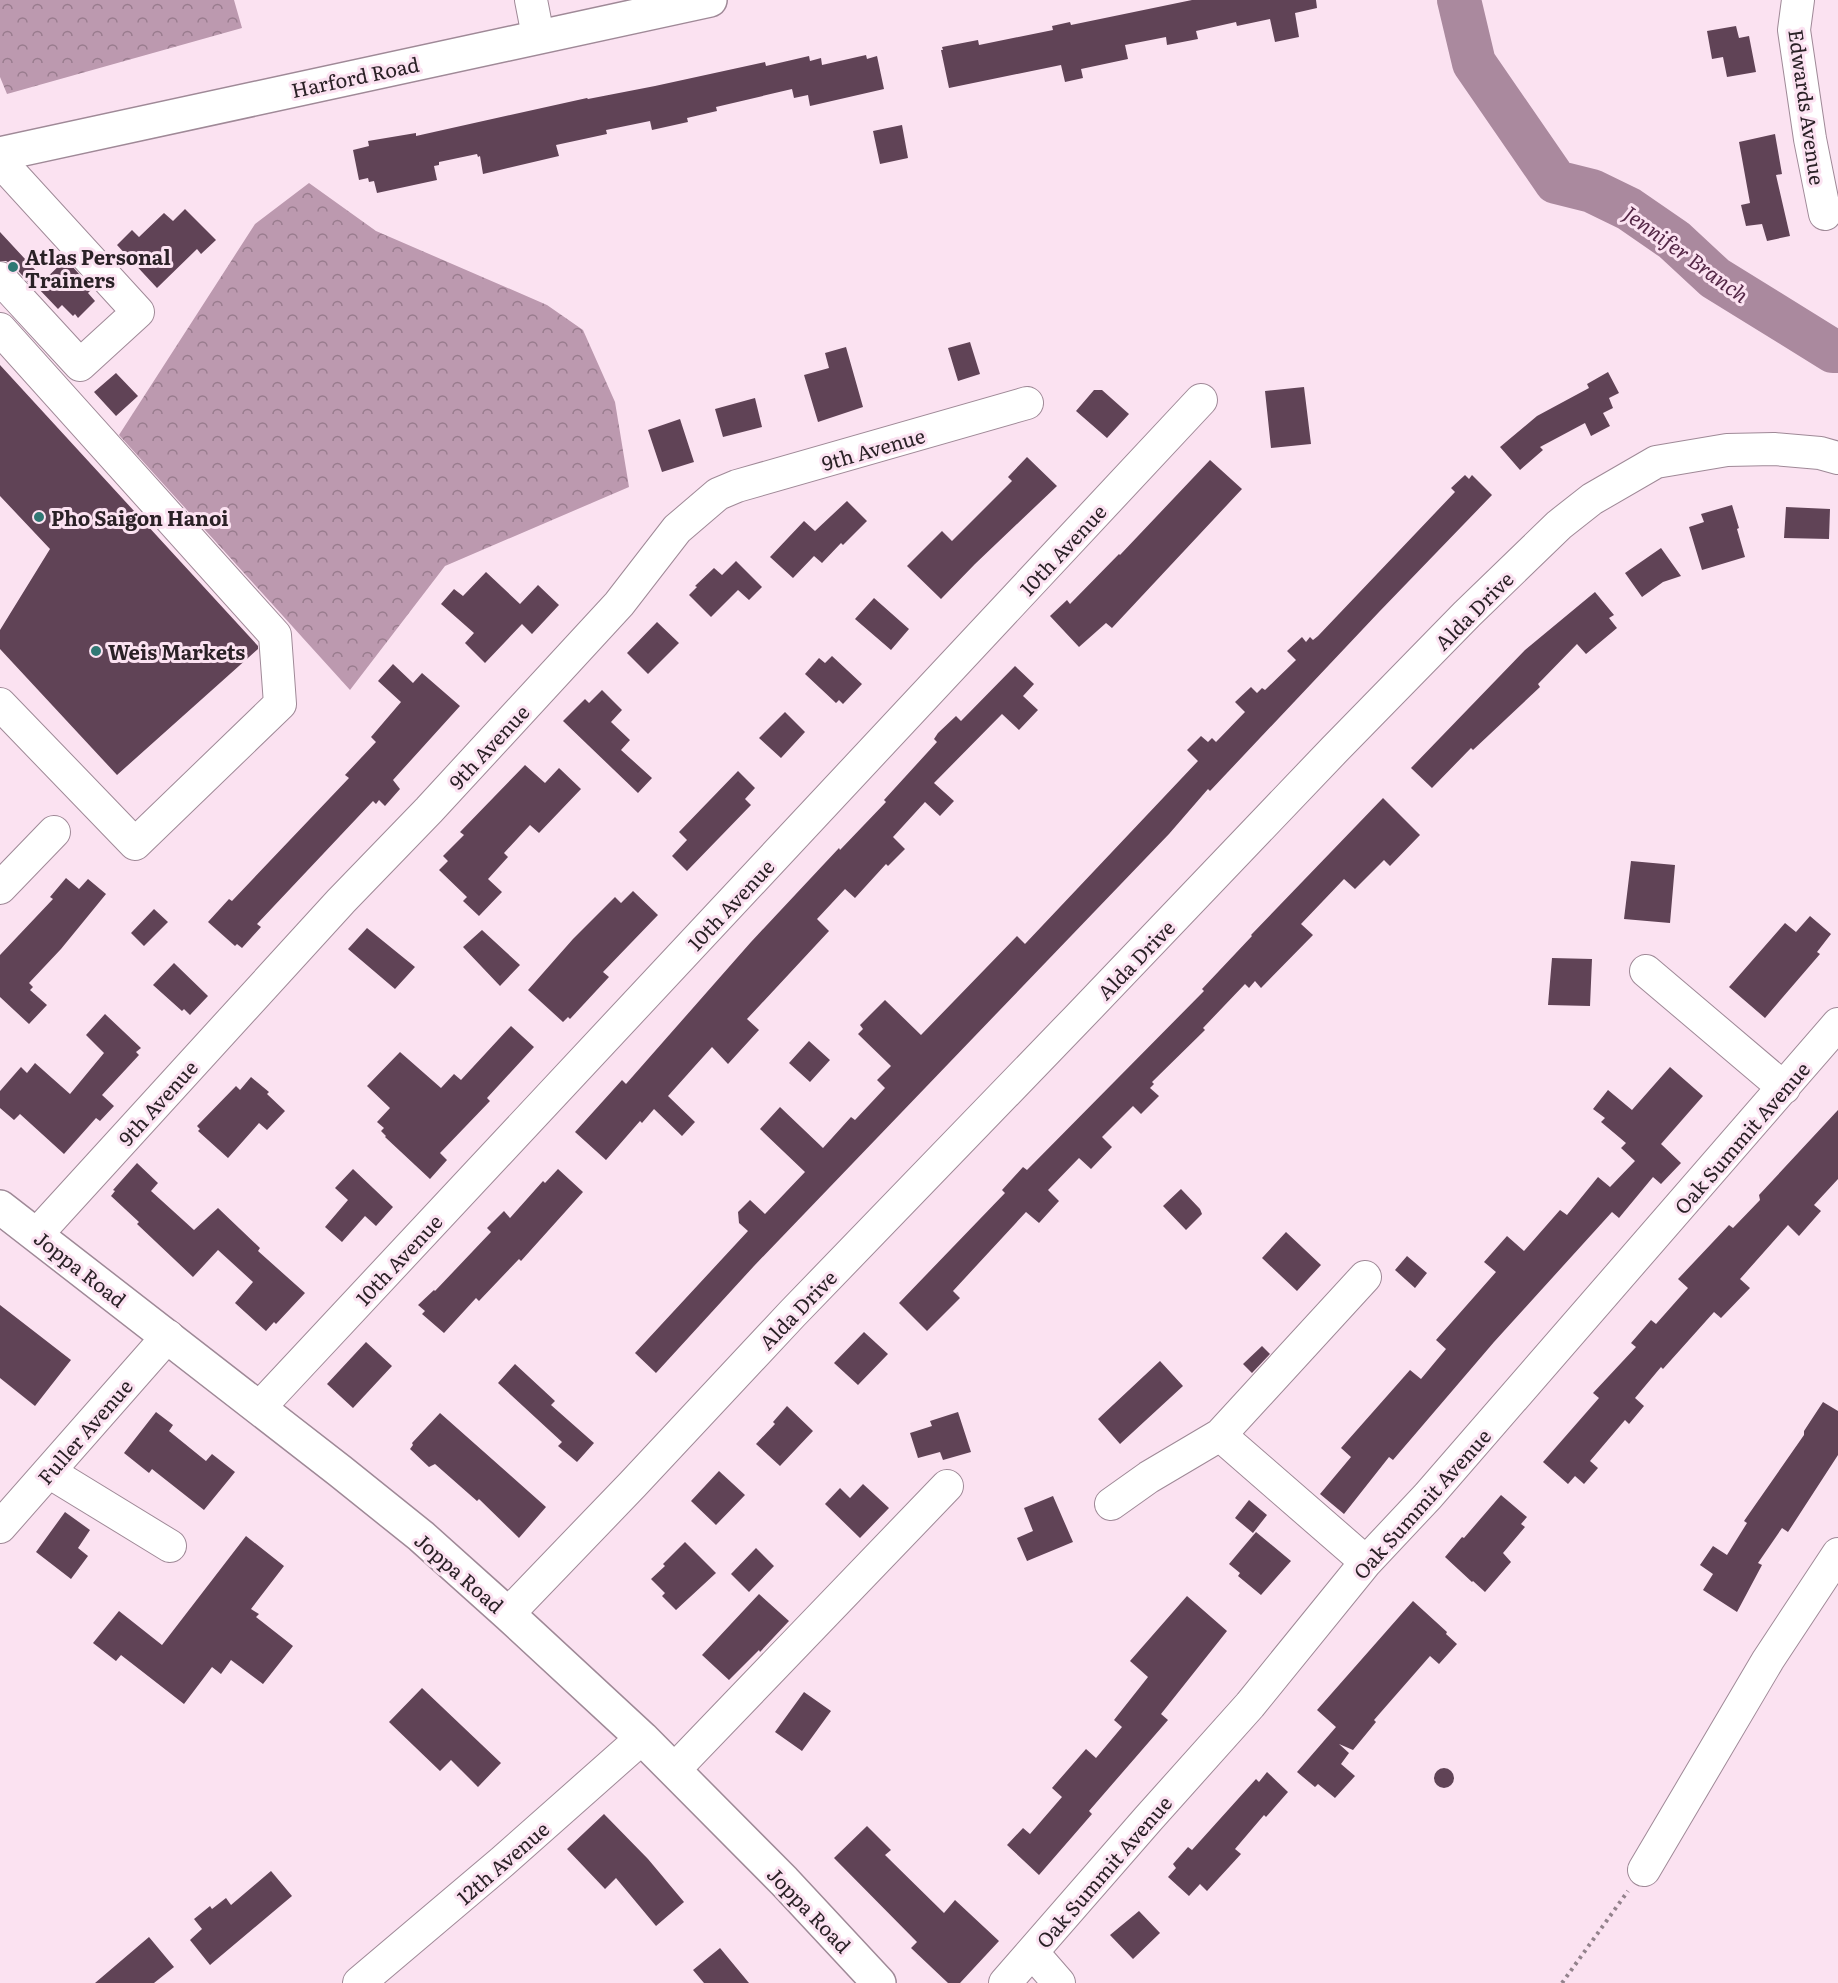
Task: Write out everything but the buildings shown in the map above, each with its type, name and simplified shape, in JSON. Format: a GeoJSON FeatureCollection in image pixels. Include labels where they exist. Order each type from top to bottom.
{"type":"FeatureCollection","features":[{"type":"Feature","properties":{"kind":"main road","name":"Harford Road"},"geometry":{"type":"LineString","coordinates":[[0,154],[710,0]]}},
{"type":"Feature","properties":{"kind":"main road","name":"Joppa Road"},"geometry":{"type":"LineString","coordinates":[[0,1207],[168,1336],[420,1536],[642,1738],[792,1890],[879,1983]]}},
{"type":"Feature","properties":{"kind":"street"},"geometry":{"type":"LineString","coordinates":[[531,0],[538,36]]}},
{"type":"Feature","properties":{"kind":"street","name":"Edwards Avenue"},"geometry":{"type":"LineString","coordinates":[[1798,0],[1794,30],[1810,139],[1825,214]]}},
{"type":"Feature","properties":{"kind":"street"},"geometry":{"type":"LineString","coordinates":[[0,161],[138,312],[80,365],[0,278]]}},
{"type":"Feature","properties":{"kind":"street"},"geometry":{"type":"LineString","coordinates":[[0,329],[275,635],[280,704],[135,844],[0,704]]}},
{"type":"Feature","properties":{"kind":"street","name":"10th Avenue"},"geometry":{"type":"LineString","coordinates":[[259,1408],[1202,400]]}},
{"type":"Feature","properties":{"kind":"street","name":"9th Avenue"},"geometry":{"type":"LineString","coordinates":[[37,1234],[341,901],[429,810],[619,604],[677,529],[691,515],[718,494],[737,486],[1027,403]]}},
{"type":"Feature","properties":{"kind":"street","name":"Alda Drive"},"geometry":{"type":"LineString","coordinates":[[508,1614],[792,1314],[1334,750],[1558,525],[1592,499],[1656,462],[1727,450],[1774,449],[1820,453],[1838,458]]}},
{"type":"Feature","properties":{"kind":"street"},"geometry":{"type":"LineString","coordinates":[[0,888],[54,832]]}},
{"type":"Feature","properties":{"kind":"street"},"geometry":{"type":"LineString","coordinates":[[1646,971],[1784,1088]]}},
{"type":"Feature","properties":{"kind":"street","name":"Oak Summit Avenue"},"geometry":{"type":"LineString","coordinates":[[1005,1983],[1250,1705],[1366,1562],[1436,1487],[1838,1024]]}},
{"type":"Feature","properties":{"kind":"street"},"geometry":{"type":"LineString","coordinates":[[1111,1504],[1149,1477],[1220,1435],[1365,1277]]}},
{"type":"Feature","properties":{"kind":"street","name":"Fuller Avenue"},"geometry":{"type":"LineString","coordinates":[[0,1527],[168,1336]]}},
{"type":"Feature","properties":{"kind":"street"},"geometry":{"type":"LineString","coordinates":[[1220,1435],[1366,1562]]}},
{"type":"Feature","properties":{"kind":"street"},"geometry":{"type":"LineString","coordinates":[[50,1472],[170,1546]]}},
{"type":"Feature","properties":{"kind":"street"},"geometry":{"type":"LineString","coordinates":[[674,1770],[947,1486]]}},
{"type":"Feature","properties":{"kind":"street"},"geometry":{"type":"LineString","coordinates":[[1644,1870],[1768,1660],[1838,1554]]}},
{"type":"Feature","properties":{"kind":"street","name":"12th Avenue"},"geometry":{"type":"LineString","coordinates":[[359,1983],[502,1862],[642,1738]]}},
{"type":"Feature","properties":{"kind":"street"},"geometry":{"type":"LineString","coordinates":[[1032,1952],[1059,1983]]}},
{"type":"Feature","properties":{"kind":"path"},"geometry":{"type":"LineString","coordinates":[[1562,1983],[1644,1870]]}},
{"type":"Feature","properties":{"kind":"green space"},"geometry":{"type":"Polygon","coordinates":[[[0,0],[234,0],[242,28],[7,94],[0,77],[0,0]]]}},
{"type":"Feature","properties":{"kind":"green space"},"geometry":{"type":"Polygon","coordinates":[[[309,183],[376,231],[547,305],[583,330],[615,402],[629,487],[445,566],[350,690],[119,435],[255,224],[309,183]]]}},
{"type":"Feature","properties":{"kind":"waterway","name":"Jennifer Branch"},"geometry":{"type":"LineString","coordinates":[[1459,0],[1474,63],[1556,182],[1592,191],[1629,209],[1674,240],[1715,278],[1833,351],[1838,351]]}},
{"type":"Feature","properties":{"kind":"place","name":"Atlas Personal Trainers"},"geometry":{"type":"Point","coordinates":[13,267]}},
{"type":"Feature","properties":{"kind":"place","name":"Pho Saigon Hanoi"},"geometry":{"type":"Point","coordinates":[39,517]}},
{"type":"Feature","properties":{"kind":"place","name":"Weis Markets"},"geometry":{"type":"Point","coordinates":[96,651]}}]}
